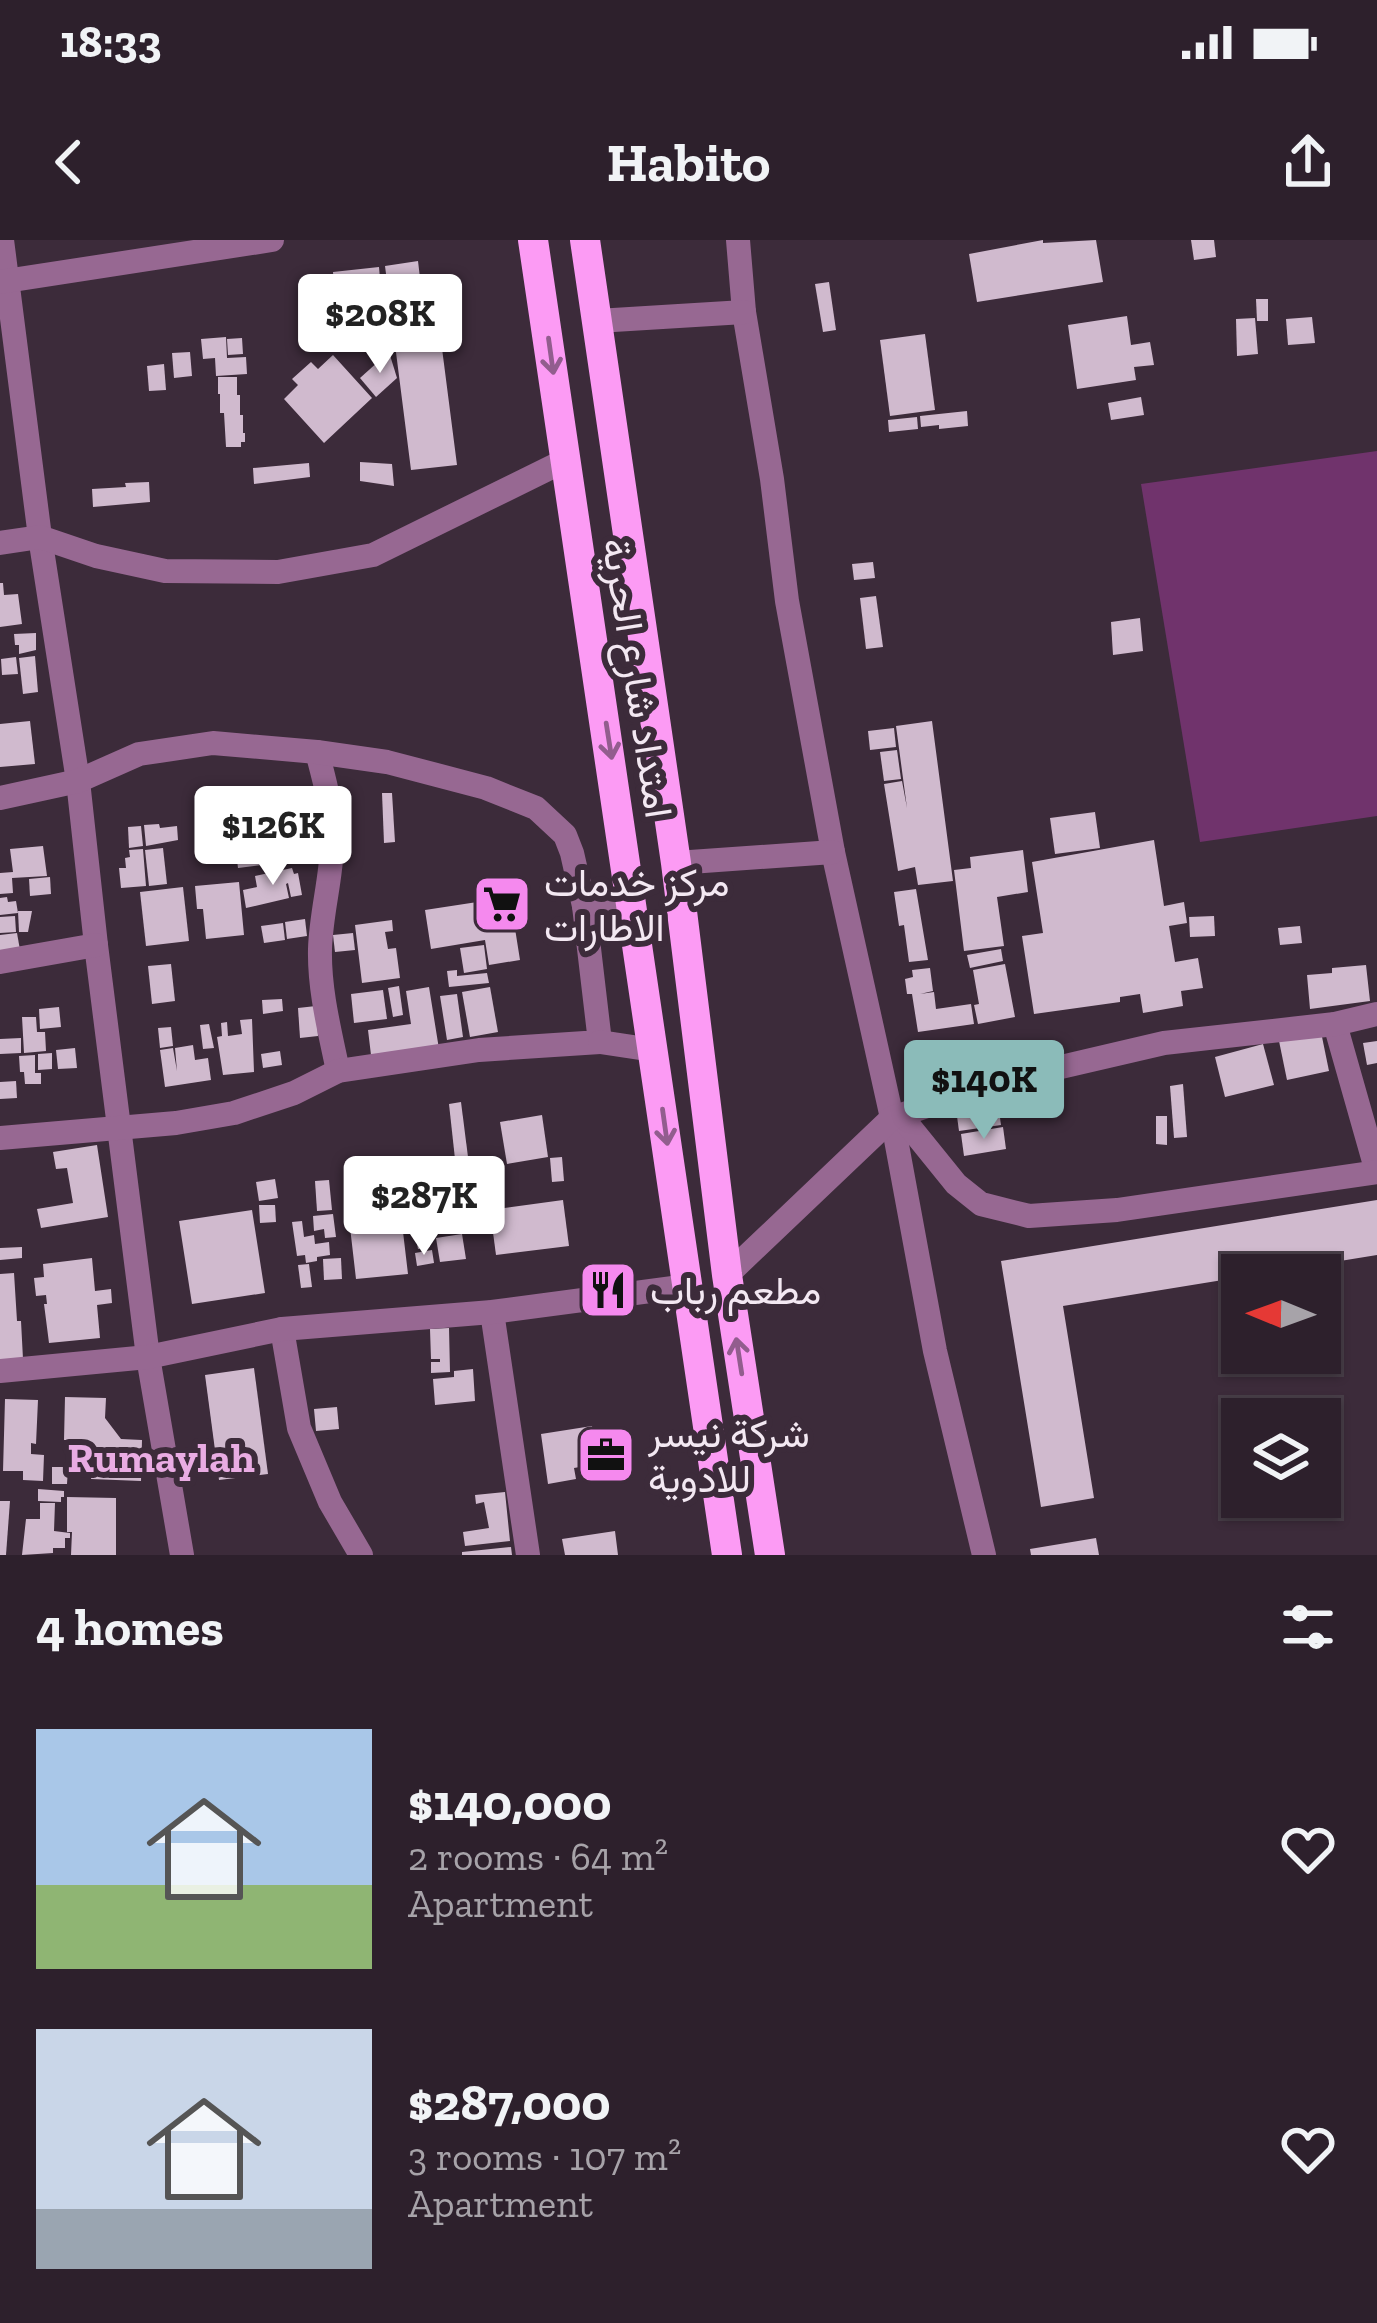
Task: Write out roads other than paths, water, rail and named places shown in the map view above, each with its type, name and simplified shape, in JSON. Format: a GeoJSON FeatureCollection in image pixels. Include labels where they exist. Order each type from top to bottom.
{"type":"FeatureCollection","features":[{"type":"Feature","properties":{"kind":"main road","name":"امتداد شارع الحرية"},"geometry":{"type":"LineString","coordinates":[[533,240],[727,1555]]}},
{"type":"Feature","properties":{"kind":"main road","name":"امتداد شارع الحرية"},"geometry":{"type":"LineString","coordinates":[[585,240],[770,1555]]}},
{"type":"Feature","properties":{"kind":"main road"},"geometry":{"type":"LineString","coordinates":[[618,803],[666,794]]}},
{"type":"Feature","properties":{"kind":"street"},"geometry":{"type":"LineString","coordinates":[[2,240],[3,282],[78,781],[148,1357],[182,1555]]}},
{"type":"Feature","properties":{"kind":"street"},"geometry":{"type":"LineString","coordinates":[[3,282],[272,240]]}},
{"type":"Feature","properties":{"kind":"street"},"geometry":{"type":"LineString","coordinates":[[738,240],[744,312],[787,601],[833,852],[896,1117],[935,1352],[984,1555]]}},
{"type":"Feature","properties":{"kind":"street"},"geometry":{"type":"LineString","coordinates":[[597,321],[744,312]]}},
{"type":"Feature","properties":{"kind":"street"},"geometry":{"type":"LineString","coordinates":[[0,543],[40,538],[165,571],[278,572],[374,555],[566,460]]}},
{"type":"Feature","properties":{"kind":"street"},"geometry":{"type":"LineString","coordinates":[[0,798],[78,781],[139,754],[212,743],[388,762],[486,788],[536,808],[565,835],[572,854],[584,906],[600,1042]]}},
{"type":"Feature","properties":{"kind":"street"},"geometry":{"type":"LineString","coordinates":[[317,752],[332,846],[320,956],[338,1071]]}},
{"type":"Feature","properties":{"kind":"street"},"geometry":{"type":"LineString","coordinates":[[676,863],[833,852]]}},
{"type":"Feature","properties":{"kind":"street"},"geometry":{"type":"LineString","coordinates":[[584,906],[634,913]]}},
{"type":"Feature","properties":{"kind":"street"},"geometry":{"type":"LineString","coordinates":[[0,962],[95,945]]}},
{"type":"Feature","properties":{"kind":"street"},"geometry":{"type":"LineString","coordinates":[[727,1275],[896,1117],[1001,1081],[1164,1043],[1335,1024],[1377,1014]]}},
{"type":"Feature","properties":{"kind":"street"},"geometry":{"type":"LineString","coordinates":[[896,1117],[956,1184],[981,1204],[1029,1216],[1117,1210],[1377,1172],[1335,1024]]}},
{"type":"Feature","properties":{"kind":"street"},"geometry":{"type":"LineString","coordinates":[[0,1138],[176,1123],[234,1113],[294,1093],[338,1071],[479,1050],[600,1042],[653,1050]]}},
{"type":"Feature","properties":{"kind":"street"},"geometry":{"type":"LineString","coordinates":[[0,1371],[148,1357],[282,1330],[492,1312],[688,1286]]}},
{"type":"Feature","properties":{"kind":"street"},"geometry":{"type":"LineString","coordinates":[[492,1312],[528,1555]]}},
{"type":"Feature","properties":{"kind":"street"},"geometry":{"type":"LineString","coordinates":[[282,1330],[299,1428],[330,1502],[361,1555]]}},
{"type":"Feature","properties":{"kind":"place","name":"مركز خدمات الاطارات"},"geometry":{"type":"Point","coordinates":[502,904]}},
{"type":"Feature","properties":{"kind":"place","name":"مطعم رباب"},"geometry":{"type":"Point","coordinates":[608,1290]}},
{"type":"Feature","properties":{"kind":"place","name":"شركة نيسر للادوية"},"geometry":{"type":"Point","coordinates":[606,1455]}},
{"type":"Feature","properties":{"kind":"district","name":"Rumaylah"},"geometry":{"type":"Point","coordinates":[161,1457]}}]}
